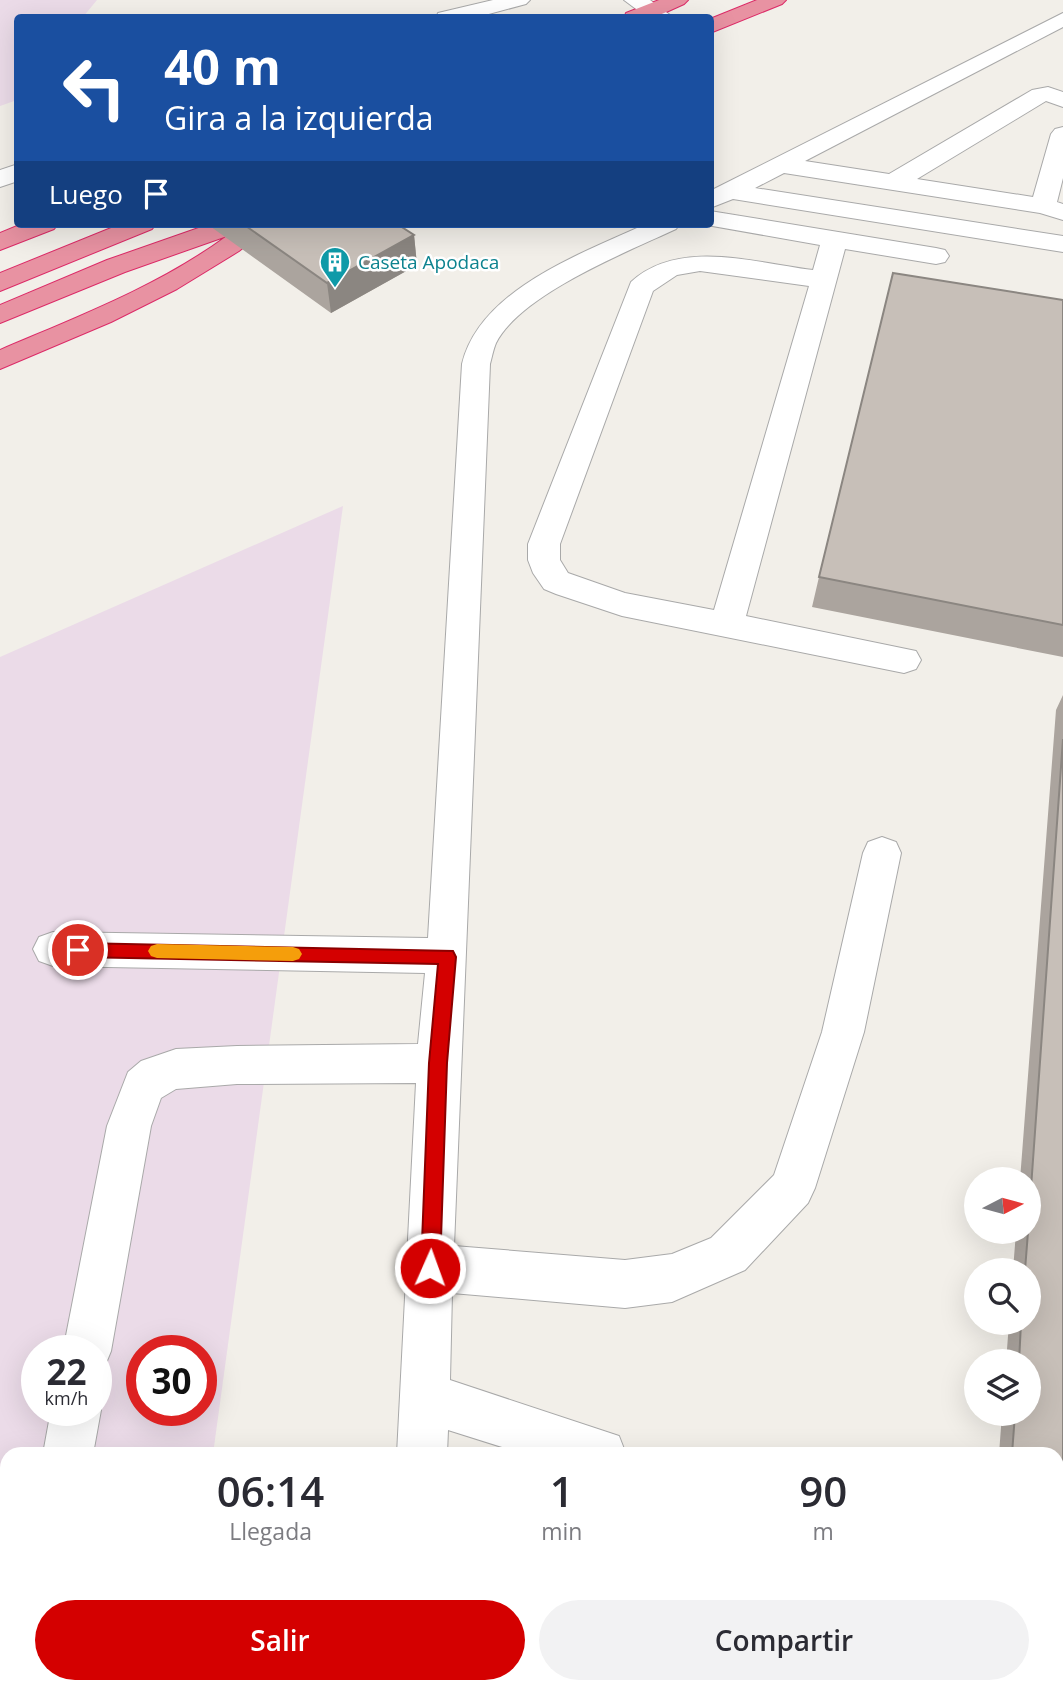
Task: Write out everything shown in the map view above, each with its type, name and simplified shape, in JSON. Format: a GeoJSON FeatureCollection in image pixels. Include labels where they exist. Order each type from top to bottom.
{"type":"FeatureCollection","features":[{"type":"Feature","properties":{"kind":"highway"},"geometry":{"type":"LineString","coordinates":[[646,11],[677,0]]}},
{"type":"Feature","properties":{"kind":"highway"},"geometry":{"type":"LineString","coordinates":[[714,25],[775,0]]}},
{"type":"Feature","properties":{"kind":"highway"},"geometry":{"type":"LineString","coordinates":[[0,242],[35,228]]}},
{"type":"Feature","properties":{"kind":"highway"},"geometry":{"type":"LineString","coordinates":[[0,283],[133,228]]}},
{"type":"Feature","properties":{"kind":"highway"},"geometry":{"type":"LineString","coordinates":[[0,315],[127,262],[224,228]]}},
{"type":"Feature","properties":{"kind":"highway"},"geometry":{"type":"LineString","coordinates":[[0,360],[150,292],[220,252],[254,228]]}},
{"type":"Feature","properties":{"kind":"street"},"geometry":{"type":"LineString","coordinates":[[462,14],[519,0]]}},
{"type":"Feature","properties":{"kind":"street"},"geometry":{"type":"LineString","coordinates":[[720,196],[1063,19]]}},
{"type":"Feature","properties":{"kind":"street"},"geometry":{"type":"LineString","coordinates":[[894,182],[1040,95],[1048,94],[1063,100]]}},
{"type":"Feature","properties":{"kind":"street"},"geometry":{"type":"LineString","coordinates":[[781,165],[1053,209],[1063,134]]}},
{"type":"Feature","properties":{"kind":"street"},"geometry":{"type":"LineString","coordinates":[[720,196],[1063,244]]}},
{"type":"Feature","properties":{"kind":"street"},"geometry":{"type":"LineString","coordinates":[[714,220],[936,256]]}},
{"type":"Feature","properties":{"kind":"street"},"geometry":{"type":"LineString","coordinates":[[422,1447],[438,1063],[447,957],[476,364],[484,339],[508,313],[534,292],[659,228]]}},
{"type":"Feature","properties":{"kind":"street"},"geometry":{"type":"LineString","coordinates":[[727,624],[834,239]]}},
{"type":"Feature","properties":{"kind":"street"},"geometry":{"type":"LineString","coordinates":[[824,280],[700,262],[684,263],[649,279],[641,288],[544,544],[544,560],[549,573],[556,581],[622,604],[904,660]]}},
{"type":"Feature","properties":{"kind":"street"},"geometry":{"type":"LineString","coordinates":[[430,1268],[625,1284],[672,1278],[728,1254],[792,1188],[843,1032],[882,853]]}},
{"type":"Feature","properties":{"kind":"street"},"geometry":{"type":"LineString","coordinates":[[53,949],[447,957]]}},
{"type":"Feature","properties":{"kind":"street"},"geometry":{"type":"LineString","coordinates":[[90,1335],[128,1126],[143,1086],[156,1075],[176,1069],[237,1065],[438,1063]]}},
{"type":"Feature","properties":{"kind":"street"},"geometry":{"type":"LineString","coordinates":[[425,1397],[579,1447]]}},
{"type":"Feature","properties":{"kind":"street"},"geometry":{"type":"LineString","coordinates":[[69,1447],[73,1426]]}},
{"type":"Feature","properties":{"kind":"shaded area"},"geometry":{"type":"Polygon","coordinates":[[[0,0],[97,0],[85,14],[14,14],[14,101],[0,106],[0,0]]]}},
{"type":"Feature","properties":{"kind":"shaded area"},"geometry":{"type":"Polygon","coordinates":[[[343,506],[217,1425],[217,1335],[126,1335],[126,1426],[217,1426],[214,1447],[0,1447],[0,657],[343,506]]]}},
{"type":"Feature","properties":{"kind":"building"},"geometry":{"type":"Polygon","coordinates":[[[249,228],[403,228],[414,235],[327,283],[249,228]]]}},
{"type":"Feature","properties":{"kind":"building"},"geometry":{"type":"Polygon","coordinates":[[[893,273],[1063,300],[1063,625],[819,577],[893,273]]]}},
{"type":"Feature","properties":{"kind":"building"},"geometry":{"type":"Polygon","coordinates":[[[1063,739],[1063,1447],[1013,1447],[1014,1426],[1041,1426],[1041,1349],[1020,1349],[1020,1335],[1041,1335],[1041,1258],[1026,1258],[1027,1244],[1041,1244],[1041,1167],[1032,1167],[1063,739]]]}},
{"type":"Feature","properties":{"kind":"slow traffic"},"geometry":{"type":"LineString","coordinates":[[157,951],[293,954]]}},
{"type":"Feature","properties":{"kind":"place","name":"Caseta Apodaca"},"geometry":{"type":"Point","coordinates":[335,289]}},
{"type":"Feature","properties":{"kind":"route"},"geometry":{"type":"LineString","coordinates":[[78,950],[447,957],[438,1063],[430,1268]]}}]}
